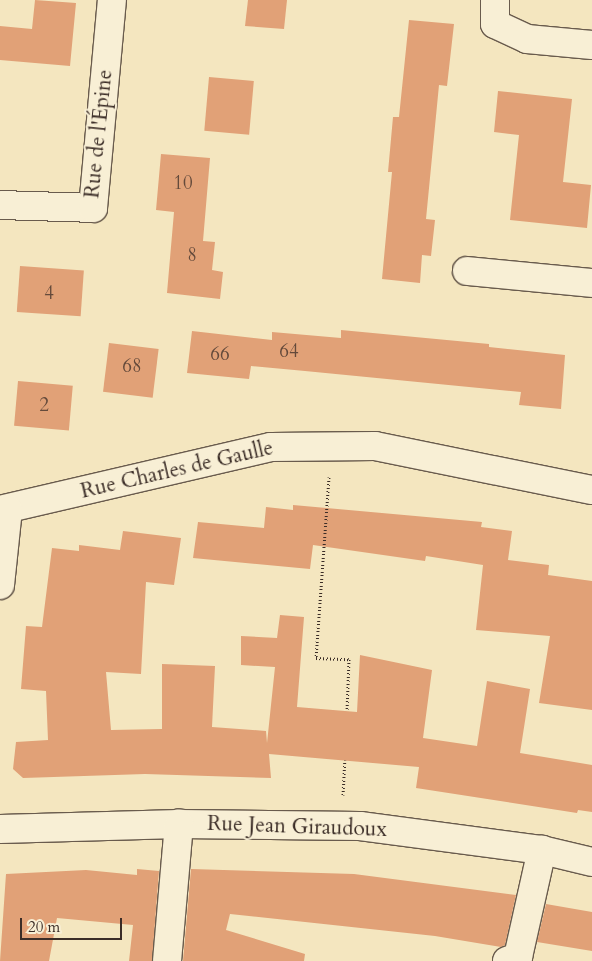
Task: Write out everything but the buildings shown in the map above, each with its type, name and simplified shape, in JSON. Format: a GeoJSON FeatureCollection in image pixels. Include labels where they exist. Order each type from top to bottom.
{"type":"FeatureCollection","features":[{"type":"Feature","properties":{"kind":"street","name":"Rue de l'Épine"},"geometry":{"type":"LineString","coordinates":[[0,205],[92,208],[112,0]]}},
{"type":"Feature","properties":{"kind":"street"},"geometry":{"type":"LineString","coordinates":[[495,0],[495,24],[527,40],[592,45]]}},
{"type":"Feature","properties":{"kind":"street"},"geometry":{"type":"LineString","coordinates":[[467,271],[592,283]]}},
{"type":"Feature","properties":{"kind":"street","name":"Rue Charles de Gaulle"},"geometry":{"type":"LineString","coordinates":[[4,510],[271,447],[375,446],[592,490]]}},
{"type":"Feature","properties":{"kind":"street"},"geometry":{"type":"LineString","coordinates":[[0,585],[4,510]]}},
{"type":"Feature","properties":{"kind":"street"},"geometry":{"type":"LineString","coordinates":[[167,961],[179,824]]}},
{"type":"Feature","properties":{"kind":"street","name":"Rue Jean Giraudoux"},"geometry":{"type":"LineString","coordinates":[[0,829],[179,824],[360,826],[542,850],[592,862]]}},
{"type":"Feature","properties":{"kind":"street"},"geometry":{"type":"LineString","coordinates":[[507,961],[518,957],[542,850]]}},
{"type":"Feature","properties":{"kind":"path"},"geometry":{"type":"LineString","coordinates":[[332,446],[316,658],[349,659],[346,711]]}}]}
